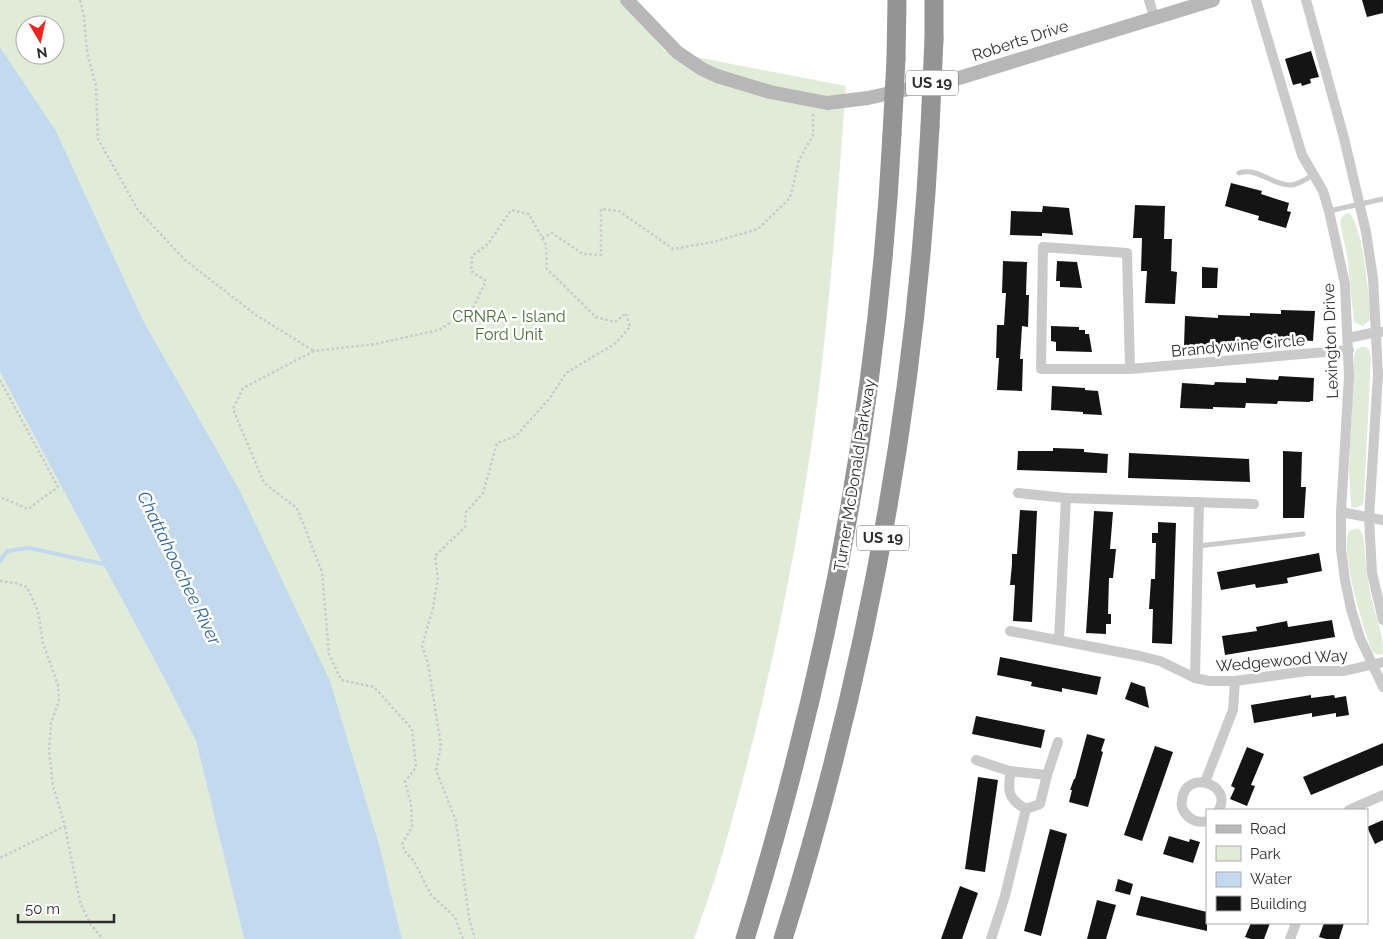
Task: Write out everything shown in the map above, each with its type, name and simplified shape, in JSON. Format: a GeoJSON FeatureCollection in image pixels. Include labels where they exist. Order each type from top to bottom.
{"type":"FeatureCollection","features":[{"type":"Feature","properties":{"kind":"highway","name":"Turner McDonald Parkway"},"geometry":{"type":"LineString","coordinates":[[745,939],[768,863],[805,726],[844,542],[863,431],[884,256],[896,59],[897,0]]}},
{"type":"Feature","properties":{"kind":"highway","name":"US 19"},"geometry":{"type":"LineString","coordinates":[[783,939],[833,769],[877,572],[907,383],[922,243],[930,127],[934,0]]}},
{"type":"Feature","properties":{"kind":"street","name":"Roberts Drive"},"geometry":{"type":"LineString","coordinates":[[627,0],[677,52],[702,69],[717,76],[770,92],[827,103],[868,98],[960,78],[1212,0]]}},
{"type":"Feature","properties":{"kind":"street"},"geometry":{"type":"LineString","coordinates":[[1149,0],[1154,17]]}},
{"type":"Feature","properties":{"kind":"street","name":"Lexington Drive"},"geometry":{"type":"LineString","coordinates":[[1256,0],[1296,138],[1302,155],[1323,191],[1345,284],[1349,376],[1341,512],[1341,549],[1351,609],[1371,665],[1383,687]]}},
{"type":"Feature","properties":{"kind":"street"},"geometry":{"type":"LineString","coordinates":[[1306,0],[1344,138],[1366,232],[1373,278],[1379,332],[1369,518],[1372,573],[1383,620]]}},
{"type":"Feature","properties":{"kind":"street","name":"Brandywine Circle"},"geometry":{"type":"LineString","coordinates":[[1130,369],[1127,253],[1043,247],[1041,369],[1130,369],[1349,350]]}},
{"type":"Feature","properties":{"kind":"street"},"geometry":{"type":"LineString","coordinates":[[1348,338],[1379,332]]}},
{"type":"Feature","properties":{"kind":"street"},"geometry":{"type":"LineString","coordinates":[[1018,493],[1066,498],[1254,504]]}},
{"type":"Feature","properties":{"kind":"street"},"geometry":{"type":"LineString","coordinates":[[1059,640],[1066,498]]}},
{"type":"Feature","properties":{"kind":"street","name":"Wedgewood Way"},"geometry":{"type":"LineString","coordinates":[[1195,678],[1199,502]]}},
{"type":"Feature","properties":{"kind":"street"},"geometry":{"type":"LineString","coordinates":[[1341,512],[1383,520]]}},
{"type":"Feature","properties":{"kind":"street","name":"Wedgewood Way"},"geometry":{"type":"LineString","coordinates":[[1010,631],[1160,661],[1195,678],[1209,681],[1235,681],[1307,671],[1344,671],[1383,662]]}},
{"type":"Feature","properties":{"kind":"street"},"geometry":{"type":"LineString","coordinates":[[1205,782],[1234,710],[1235,681]]}},
{"type":"Feature","properties":{"kind":"street"},"geometry":{"type":"LineString","coordinates":[[1026,809],[1040,804],[1058,742]]}},
{"type":"Feature","properties":{"kind":"street"},"geometry":{"type":"LineString","coordinates":[[976,760],[1011,772],[1047,775]]}},
{"type":"Feature","properties":{"kind":"street"},"geometry":{"type":"LineString","coordinates":[[1011,772],[1009,782],[1010,795],[1015,802],[1026,809]]}},
{"type":"Feature","properties":{"kind":"street"},"geometry":{"type":"LineString","coordinates":[[1206,821],[1195,821],[1183,811],[1182,797],[1190,785],[1205,782],[1213,785],[1221,799],[1219,809]]}},
{"type":"Feature","properties":{"kind":"street"},"geometry":{"type":"LineString","coordinates":[[1352,809],[1383,795]]}},
{"type":"Feature","properties":{"kind":"street"},"geometry":{"type":"LineString","coordinates":[[991,939],[1005,896],[1026,809]]}},
{"type":"Feature","properties":{"kind":"street"},"geometry":{"type":"LineString","coordinates":[[1290,939],[1296,924]]}},
{"type":"Feature","properties":{"kind":"lane"},"geometry":{"type":"LineString","coordinates":[[1239,174],[1245,171],[1253,172],[1283,184],[1291,185],[1298,184],[1314,175]]}},
{"type":"Feature","properties":{"kind":"lane"},"geometry":{"type":"LineString","coordinates":[[1329,211],[1383,198]]}},
{"type":"Feature","properties":{"kind":"lane"},"geometry":{"type":"LineString","coordinates":[[1198,546],[1303,534]]}},
{"type":"Feature","properties":{"kind":"path"},"geometry":{"type":"LineString","coordinates":[[80,0],[84,18],[87,52],[96,86],[98,139],[138,210],[185,260],[256,315],[314,351]]}},
{"type":"Feature","properties":{"kind":"path"},"geometry":{"type":"LineString","coordinates":[[542,238],[552,233],[584,254],[601,255],[600,209],[619,211],[673,249],[713,242],[758,229],[790,198],[799,160],[813,135],[812,100]]}},
{"type":"Feature","properties":{"kind":"path"},"geometry":{"type":"LineString","coordinates":[[464,939],[455,917],[431,895],[414,861],[406,854],[402,844],[412,827],[411,804],[405,782],[416,767],[412,728],[374,687],[341,680],[329,654],[322,572],[297,508],[264,483],[233,409],[243,388],[314,351],[375,344],[439,330],[472,308],[486,282],[471,271],[472,256],[488,244],[511,210],[529,214],[546,245],[547,269],[596,317],[615,322],[626,313],[630,327],[616,343],[566,373],[550,398],[516,436],[497,443],[483,492],[466,512],[465,527],[434,556],[438,578],[433,608],[422,646],[428,663],[441,746],[436,770],[456,821],[468,918],[475,939]]}},
{"type":"Feature","properties":{"kind":"path"},"geometry":{"type":"LineString","coordinates":[[0,380],[58,487],[28,509],[0,497]]}},
{"type":"Feature","properties":{"kind":"path"},"geometry":{"type":"LineString","coordinates":[[0,581],[27,587],[38,611],[43,643],[58,685],[59,701],[51,723],[49,750],[54,786],[65,826],[80,902],[90,925],[103,939]]}},
{"type":"Feature","properties":{"kind":"path"},"geometry":{"type":"LineString","coordinates":[[0,858],[65,826]]}},
{"type":"Feature","properties":{"kind":"green space","name":"CRNRA - Island Ford Unit"},"geometry":{"type":"Polygon","coordinates":[[[0,0],[622,0],[665,51],[846,86],[820,383],[790,575],[770,668],[736,806],[720,863],[694,939],[402,939],[380,848],[238,487],[143,320],[56,131],[0,47],[0,0]]]}},
{"type":"Feature","properties":{"kind":"green space"},"geometry":{"type":"Polygon","coordinates":[[[1349,213],[1354,220],[1362,247],[1369,297],[1370,320],[1363,326],[1354,322],[1347,255],[1340,223],[1341,218],[1349,213]]]}},
{"type":"Feature","properties":{"kind":"green space"},"geometry":{"type":"Polygon","coordinates":[[[1366,347],[1370,351],[1371,359],[1364,497],[1363,505],[1354,508],[1351,506],[1349,468],[1354,357],[1356,350],[1366,347]]]}},
{"type":"Feature","properties":{"kind":"green space"},"geometry":{"type":"Polygon","coordinates":[[[0,372],[196,741],[244,939],[0,939],[0,372]]]}},
{"type":"Feature","properties":{"kind":"green space"},"geometry":{"type":"Polygon","coordinates":[[[1358,528],[1364,540],[1370,589],[1382,639],[1382,655],[1372,651],[1350,572],[1347,541],[1349,531],[1358,528]]]}},
{"type":"Feature","properties":{"kind":"water","name":"Chattahoochee River"},"geometry":{"type":"Polygon","coordinates":[[[0,47],[56,131],[143,320],[238,487],[330,681],[380,848],[402,939],[244,939],[196,741],[0,372],[0,47]]]}},
{"type":"Feature","properties":{"kind":"building"},"geometry":{"type":"Polygon","coordinates":[[[1362,0],[1383,0],[1383,13],[1367,17],[1362,0]]]}},
{"type":"Feature","properties":{"kind":"building"},"geometry":{"type":"Polygon","coordinates":[[[1311,51],[1319,77],[1310,79],[1311,83],[1302,86],[1301,83],[1293,85],[1285,59],[1311,51]]]}},
{"type":"Feature","properties":{"kind":"building"},"geometry":{"type":"Polygon","coordinates":[[[1231,183],[1262,191],[1261,194],[1289,203],[1287,211],[1291,212],[1286,228],[1258,220],[1259,216],[1225,206],[1231,183]]]}},
{"type":"Feature","properties":{"kind":"building"},"geometry":{"type":"Polygon","coordinates":[[[1135,205],[1165,206],[1164,239],[1172,239],[1171,271],[1177,272],[1175,304],[1145,303],[1147,271],[1141,271],[1142,238],[1133,238],[1135,205]]]}},
{"type":"Feature","properties":{"kind":"building"},"geometry":{"type":"Polygon","coordinates":[[[1043,206],[1069,208],[1073,235],[1042,233],[1042,236],[1010,235],[1011,211],[1042,212],[1043,206]]]}},
{"type":"Feature","properties":{"kind":"building"},"geometry":{"type":"Polygon","coordinates":[[[1003,261],[1027,262],[1026,295],[1029,295],[1028,327],[1022,326],[1020,359],[1023,359],[1022,391],[997,390],[999,358],[996,358],[997,325],[1004,325],[1006,293],[1002,293],[1003,261]]]}},
{"type":"Feature","properties":{"kind":"building"},"geometry":{"type":"Polygon","coordinates":[[[1057,261],[1077,262],[1082,288],[1060,287],[1060,281],[1056,281],[1057,261]]]}},
{"type":"Feature","properties":{"kind":"building"},"geometry":{"type":"Polygon","coordinates":[[[1202,267],[1218,268],[1217,288],[1202,288],[1202,267]]]}},
{"type":"Feature","properties":{"kind":"building"},"geometry":{"type":"Polygon","coordinates":[[[1281,310],[1315,311],[1313,341],[1281,339],[1280,344],[1216,345],[1216,348],[1184,346],[1185,316],[1218,318],[1218,315],[1250,316],[1250,313],[1281,314],[1281,310]]]}},
{"type":"Feature","properties":{"kind":"building"},"geometry":{"type":"Polygon","coordinates":[[[1051,326],[1079,327],[1079,330],[1085,330],[1085,334],[1089,334],[1092,352],[1056,351],[1056,342],[1051,341],[1051,326]]]}},
{"type":"Feature","properties":{"kind":"building"},"geometry":{"type":"Polygon","coordinates":[[[1279,376],[1314,378],[1313,401],[1278,401],[1277,404],[1246,403],[1245,408],[1180,408],[1182,383],[1214,385],[1215,382],[1246,383],[1246,378],[1278,380],[1279,376]]]}},
{"type":"Feature","properties":{"kind":"building"},"geometry":{"type":"Polygon","coordinates":[[[1052,386],[1085,388],[1085,390],[1098,391],[1102,415],[1051,410],[1052,386]]]}},
{"type":"Feature","properties":{"kind":"building"},"geometry":{"type":"Polygon","coordinates":[[[1053,448],[1084,449],[1084,452],[1108,454],[1107,473],[1017,470],[1018,451],[1053,451],[1053,448]]]}},
{"type":"Feature","properties":{"kind":"building"},"geometry":{"type":"Polygon","coordinates":[[[1283,451],[1302,452],[1301,487],[1306,487],[1304,518],[1283,518],[1283,451]]]}},
{"type":"Feature","properties":{"kind":"building"},"geometry":{"type":"Polygon","coordinates":[[[1129,453],[1249,459],[1250,482],[1128,478],[1129,453]]]}},
{"type":"Feature","properties":{"kind":"building"},"geometry":{"type":"Polygon","coordinates":[[[1020,510],[1037,511],[1032,622],[1013,621],[1015,585],[1010,585],[1012,554],[1017,554],[1020,510]]]}},
{"type":"Feature","properties":{"kind":"building"},"geometry":{"type":"Polygon","coordinates":[[[1094,511],[1113,512],[1110,549],[1116,549],[1113,578],[1109,578],[1108,614],[1111,614],[1111,624],[1106,624],[1106,634],[1086,633],[1094,511]]]}},
{"type":"Feature","properties":{"kind":"building"},"geometry":{"type":"Polygon","coordinates":[[[1158,522],[1176,523],[1172,644],[1152,643],[1153,609],[1149,609],[1151,579],[1155,579],[1156,543],[1152,543],[1152,533],[1158,533],[1158,522]]]}},
{"type":"Feature","properties":{"kind":"building"},"geometry":{"type":"Polygon","coordinates":[[[1319,553],[1322,571],[1287,578],[1288,583],[1256,588],[1255,584],[1221,590],[1217,572],[1319,553]]]}},
{"type":"Feature","properties":{"kind":"building"},"geometry":{"type":"Polygon","coordinates":[[[1332,620],[1335,637],[1225,655],[1222,636],[1257,631],[1256,627],[1287,621],[1288,627],[1332,620]]]}},
{"type":"Feature","properties":{"kind":"building"},"geometry":{"type":"Polygon","coordinates":[[[1000,657],[1101,677],[1097,695],[1062,688],[1062,692],[1031,686],[1032,682],[997,675],[1000,657]]]}},
{"type":"Feature","properties":{"kind":"building"},"geometry":{"type":"Polygon","coordinates":[[[1131,682],[1145,687],[1149,708],[1125,699],[1131,682]]]}},
{"type":"Feature","properties":{"kind":"building"},"geometry":{"type":"Polygon","coordinates":[[[1311,695],[1311,698],[1334,695],[1335,698],[1346,696],[1349,715],[1336,717],[1336,713],[1312,717],[1312,713],[1254,723],[1251,705],[1311,695]]]}},
{"type":"Feature","properties":{"kind":"building"},"geometry":{"type":"Polygon","coordinates":[[[976,716],[1045,730],[1041,748],[972,734],[976,716]]]}},
{"type":"Feature","properties":{"kind":"building"},"geometry":{"type":"Polygon","coordinates":[[[1087,734],[1105,739],[1088,807],[1069,802],[1072,790],[1070,790],[1075,779],[1087,734]]]}},
{"type":"Feature","properties":{"kind":"building"},"geometry":{"type":"Polygon","coordinates":[[[1383,743],[1383,765],[1311,795],[1303,777],[1383,743]]]}},
{"type":"Feature","properties":{"kind":"building"},"geometry":{"type":"Polygon","coordinates":[[[1155,746],[1173,752],[1142,841],[1124,835],[1155,746]]]}},
{"type":"Feature","properties":{"kind":"building"},"geometry":{"type":"Polygon","coordinates":[[[1247,747],[1264,754],[1251,785],[1255,786],[1247,806],[1230,799],[1235,788],[1231,786],[1247,747]]]}},
{"type":"Feature","properties":{"kind":"building"},"geometry":{"type":"Polygon","coordinates":[[[978,777],[998,780],[985,872],[965,869],[978,777]]]}},
{"type":"Feature","properties":{"kind":"building"},"geometry":{"type":"Polygon","coordinates":[[[1383,820],[1383,840],[1375,844],[1368,827],[1383,820]]]}},
{"type":"Feature","properties":{"kind":"building"},"geometry":{"type":"Polygon","coordinates":[[[1050,829],[1067,834],[1041,936],[1024,931],[1050,829]]]}},
{"type":"Feature","properties":{"kind":"building"},"geometry":{"type":"Polygon","coordinates":[[[1169,836],[1189,842],[1190,839],[1200,842],[1193,863],[1163,854],[1169,836]]]}},
{"type":"Feature","properties":{"kind":"building"},"geometry":{"type":"Polygon","coordinates":[[[1118,879],[1133,884],[1130,895],[1115,891],[1118,879]]]}},
{"type":"Feature","properties":{"kind":"building"},"geometry":{"type":"Polygon","coordinates":[[[960,886],[978,893],[962,939],[941,939],[960,886]]]}},
{"type":"Feature","properties":{"kind":"building"},"geometry":{"type":"Polygon","coordinates":[[[1141,896],[1206,912],[1207,931],[1136,915],[1141,896]]]}},
{"type":"Feature","properties":{"kind":"building"},"geometry":{"type":"Polygon","coordinates":[[[1097,900],[1116,905],[1106,939],[1087,939],[1097,900]]]}},
{"type":"Feature","properties":{"kind":"building"},"geometry":{"type":"Polygon","coordinates":[[[1251,924],[1270,924],[1264,939],[1245,937],[1251,924]]]}},
{"type":"Feature","properties":{"kind":"building"},"geometry":{"type":"Polygon","coordinates":[[[1324,924],[1344,924],[1339,939],[1319,937],[1324,924]]]}},
{"type":"Feature","properties":{"kind":"waterway"},"geometry":{"type":"LineString","coordinates":[[0,561],[7,551],[29,548],[108,565]]}}]}
